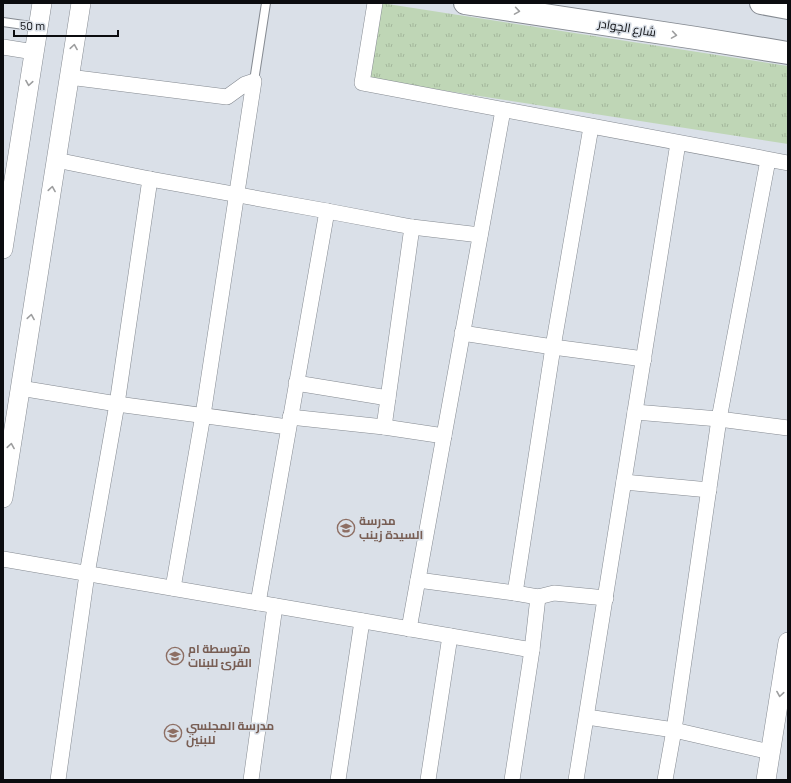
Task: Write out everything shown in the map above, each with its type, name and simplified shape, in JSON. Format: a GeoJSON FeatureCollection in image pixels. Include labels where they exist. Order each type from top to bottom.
{"type":"FeatureCollection","features":[{"type":"Feature","properties":{"kind":"main road","name":"شارع الچوادر"},"geometry":{"type":"LineString","coordinates":[[465,3],[788,53]]}},
{"type":"Feature","properties":{"kind":"main road"},"geometry":{"type":"LineString","coordinates":[[761,3],[788,8]]}},
{"type":"Feature","properties":{"kind":"street"},"geometry":{"type":"LineString","coordinates":[[3,249],[42,3]]}},
{"type":"Feature","properties":{"kind":"street"},"geometry":{"type":"LineString","coordinates":[[3,498],[81,3]]}},
{"type":"Feature","properties":{"kind":"street"},"geometry":{"type":"LineString","coordinates":[[375,3],[362,83],[788,163]]}},
{"type":"Feature","properties":{"kind":"street"},"geometry":{"type":"LineString","coordinates":[[3,47],[34,52]]}},
{"type":"Feature","properties":{"kind":"street"},"geometry":{"type":"LineString","coordinates":[[69,77],[227,97],[245,84],[254,81],[203,415],[173,588]]}},
{"type":"Feature","properties":{"kind":"street"},"geometry":{"type":"LineString","coordinates":[[409,629],[503,110]]}},
{"type":"Feature","properties":{"kind":"street"},"geometry":{"type":"LineString","coordinates":[[515,592],[553,347],[591,126]]}},
{"type":"Feature","properties":{"kind":"street"},"geometry":{"type":"LineString","coordinates":[[576,780],[678,143]]}},
{"type":"Feature","properties":{"kind":"street"},"geometry":{"type":"LineString","coordinates":[[56,160],[150,179],[327,210],[412,227],[480,235]]}},
{"type":"Feature","properties":{"kind":"street"},"geometry":{"type":"LineString","coordinates":[[665,780],[674,730],[719,419],[768,160]]}},
{"type":"Feature","properties":{"kind":"street"},"geometry":{"type":"LineString","coordinates":[[58,780],[87,574],[117,404],[150,179]]}},
{"type":"Feature","properties":{"kind":"street"},"geometry":{"type":"LineString","coordinates":[[258,603],[327,210]]}},
{"type":"Feature","properties":{"kind":"street"},"geometry":{"type":"LineString","coordinates":[[384,427],[412,227]]}},
{"type":"Feature","properties":{"kind":"street"},"geometry":{"type":"LineString","coordinates":[[462,333],[644,359]]}},
{"type":"Feature","properties":{"kind":"street"},"geometry":{"type":"LineString","coordinates":[[296,383],[388,398]]}},
{"type":"Feature","properties":{"kind":"street"},"geometry":{"type":"LineString","coordinates":[[20,388],[117,404],[203,415],[289,422],[384,427],[444,436]]}},
{"type":"Feature","properties":{"kind":"street"},"geometry":{"type":"LineString","coordinates":[[635,412],[719,419],[788,428]]}},
{"type":"Feature","properties":{"kind":"street"},"geometry":{"type":"LineString","coordinates":[[624,482],[709,490]]}},
{"type":"Feature","properties":{"kind":"street"},"geometry":{"type":"LineString","coordinates":[[3,559],[532,650]]}},
{"type":"Feature","properties":{"kind":"street"},"geometry":{"type":"LineString","coordinates":[[418,580],[515,592],[538,597],[554,593],[606,598]]}},
{"type":"Feature","properties":{"kind":"street"},"geometry":{"type":"LineString","coordinates":[[512,780],[532,650],[538,597]]}},
{"type":"Feature","properties":{"kind":"street"},"geometry":{"type":"LineString","coordinates":[[251,780],[275,606]]}},
{"type":"Feature","properties":{"kind":"street"},"geometry":{"type":"LineString","coordinates":[[338,780],[362,621]]}},
{"type":"Feature","properties":{"kind":"street"},"geometry":{"type":"LineString","coordinates":[[428,780],[450,636]]}},
{"type":"Feature","properties":{"kind":"street"},"geometry":{"type":"LineString","coordinates":[[766,780],[770,752],[782,716],[788,642]]}},
{"type":"Feature","properties":{"kind":"street"},"geometry":{"type":"LineString","coordinates":[[586,717],[674,730],[770,752]]}},
{"type":"Feature","properties":{"kind":"lane"},"geometry":{"type":"LineString","coordinates":[[254,81],[266,3]]}},
{"type":"Feature","properties":{"kind":"lane"},"geometry":{"type":"LineString","coordinates":[[3,22],[38,28]]}},
{"type":"Feature","properties":{"kind":"green space"},"geometry":{"type":"Polygon","coordinates":[[[381,3],[788,66],[788,144],[369,79],[381,3]]]}},
{"type":"Feature","properties":{"kind":"place","name":"مدرسة السيدة زينب"},"geometry":{"type":"Point","coordinates":[346,528]}},
{"type":"Feature","properties":{"kind":"place","name":"متوسطة ام القرئ للبنات"},"geometry":{"type":"Point","coordinates":[175,656]}},
{"type":"Feature","properties":{"kind":"place","name":"مدرسة المجلسي للبنين"},"geometry":{"type":"Point","coordinates":[173,733]}}]}
